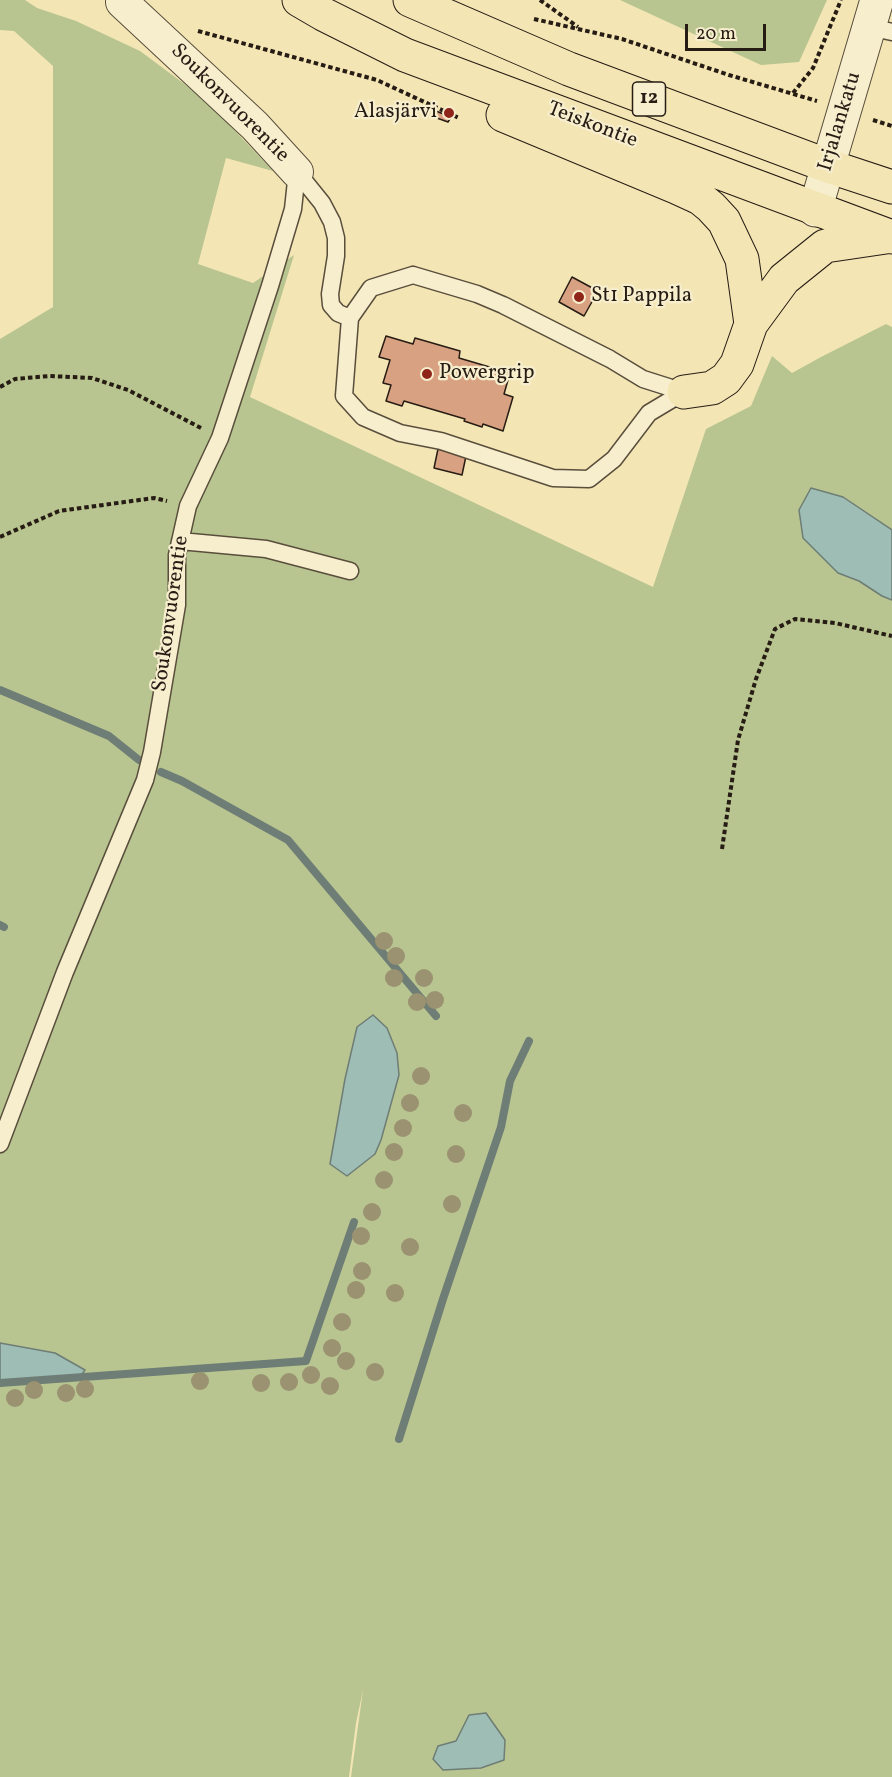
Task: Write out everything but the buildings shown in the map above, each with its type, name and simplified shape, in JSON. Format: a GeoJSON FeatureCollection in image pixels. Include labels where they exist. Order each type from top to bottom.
{"type":"FeatureCollection","features":[{"type":"Feature","properties":{"kind":"highway","name":"Teiskontie"},"geometry":{"type":"LineString","coordinates":[[299,0],[323,15],[405,55],[891,237]]}},
{"type":"Feature","properties":{"kind":"highway","name":"12"},"geometry":{"type":"LineString","coordinates":[[410,0],[569,69],[828,166],[892,187]]}},
{"type":"Feature","properties":{"kind":"highway"},"geometry":{"type":"LineString","coordinates":[[405,55],[427,84],[700,198],[724,221],[742,259],[751,324]]}},
{"type":"Feature","properties":{"kind":"highway"},"geometry":{"type":"LineString","coordinates":[[684,392],[712,388],[726,379],[737,364],[751,324],[784,279],[825,246],[891,237]]}},
{"type":"Feature","properties":{"kind":"street","name":"Soukonvuorentie"},"geometry":{"type":"LineString","coordinates":[[114,1],[255,126],[297,172]]}},
{"type":"Feature","properties":{"kind":"street","name":"Irjalankatu"},"geometry":{"type":"LineString","coordinates":[[815,210],[845,110],[879,20]]}},
{"type":"Feature","properties":{"kind":"lane"},"geometry":{"type":"LineString","coordinates":[[297,172],[322,203],[332,222],[336,238],[336,256],[330,294],[331,305],[338,313],[350,318]]}},
{"type":"Feature","properties":{"kind":"lane","name":"Soukonvuorentie"},"geometry":{"type":"LineString","coordinates":[[0,1144],[65,972],[145,780],[152,752],[177,605],[177,555],[188,506],[220,438],[293,209],[297,172]]}},
{"type":"Feature","properties":{"kind":"lane"},"geometry":{"type":"LineString","coordinates":[[413,275],[477,294],[503,305],[643,379],[684,392],[649,413],[614,459],[589,479],[554,477],[441,441],[400,433],[363,417],[344,396],[350,318],[371,288],[413,275]]}},
{"type":"Feature","properties":{"kind":"lane"},"geometry":{"type":"LineString","coordinates":[[180,541],[266,549],[350,571]]}},
{"type":"Feature","properties":{"kind":"path"},"geometry":{"type":"LineString","coordinates":[[540,0],[581,29]]}},
{"type":"Feature","properties":{"kind":"path"},"geometry":{"type":"LineString","coordinates":[[793,93],[813,68],[841,0]]}},
{"type":"Feature","properties":{"kind":"path"},"geometry":{"type":"LineString","coordinates":[[526,17],[622,39],[892,126]]}},
{"type":"Feature","properties":{"kind":"path"},"geometry":{"type":"LineString","coordinates":[[198,31],[376,80],[459,118]]}},
{"type":"Feature","properties":{"kind":"path"},"geometry":{"type":"LineString","coordinates":[[0,387],[15,379],[49,376],[92,378],[128,390],[220,438]]}},
{"type":"Feature","properties":{"kind":"path"},"geometry":{"type":"LineString","coordinates":[[0,537],[59,511],[154,498],[188,506]]}},
{"type":"Feature","properties":{"kind":"path"},"geometry":{"type":"LineString","coordinates":[[722,849],[738,740],[756,679],[775,629],[795,619],[835,623],[892,636]]}},
{"type":"Feature","properties":{"kind":"green space"},"geometry":{"type":"Polygon","coordinates":[[[0,0],[25,0],[37,8],[76,21],[140,51],[206,100],[273,171],[226,158],[198,264],[253,283],[294,255],[250,397],[653,587],[706,429],[751,406],[772,356],[792,373],[886,324],[892,327],[892,1777],[351,1777],[363,1690],[349,1777],[0,1777],[0,339],[53,307],[53,66],[14,31],[0,30],[0,0]]]}},
{"type":"Feature","properties":{"kind":"green space"},"geometry":{"type":"Polygon","coordinates":[[[620,0],[827,0],[799,62],[761,65],[620,0]]]}},
{"type":"Feature","properties":{"kind":"water"},"geometry":{"type":"Polygon","coordinates":[[[811,488],[843,497],[892,530],[892,600],[859,581],[838,573],[803,538],[799,510],[811,488]]]}},
{"type":"Feature","properties":{"kind":"water"},"geometry":{"type":"Polygon","coordinates":[[[373,1015],[387,1028],[397,1053],[399,1075],[375,1154],[347,1176],[330,1164],[357,1027],[373,1015]]]}},
{"type":"Feature","properties":{"kind":"water"},"geometry":{"type":"Polygon","coordinates":[[[0,1343],[55,1353],[85,1370],[80,1377],[0,1383],[0,1343]]]}},
{"type":"Feature","properties":{"kind":"water"},"geometry":{"type":"Polygon","coordinates":[[[486,1713],[505,1740],[504,1760],[481,1768],[443,1770],[433,1759],[438,1746],[456,1741],[469,1715],[486,1713]]]}},
{"type":"Feature","properties":{"kind":"waterway"},"geometry":{"type":"LineString","coordinates":[[0,690],[109,736],[139,760]]}},
{"type":"Feature","properties":{"kind":"waterway"},"geometry":{"type":"LineString","coordinates":[[161,772],[182,781],[288,840],[436,1016]]}},
{"type":"Feature","properties":{"kind":"waterway"},"geometry":{"type":"LineString","coordinates":[[0,925],[4,927]]}},
{"type":"Feature","properties":{"kind":"waterway"},"geometry":{"type":"LineString","coordinates":[[399,1439],[501,1127],[510,1081],[529,1041]]}},
{"type":"Feature","properties":{"kind":"waterway"},"geometry":{"type":"LineString","coordinates":[[0,1383],[306,1361],[354,1222]]}},
{"type":"Feature","properties":{"kind":"place","name":"Alasjärvi"},"geometry":{"type":"Point","coordinates":[449,113]}},
{"type":"Feature","properties":{"kind":"place","name":"St1 Pappila"},"geometry":{"type":"Point","coordinates":[579,297]}},
{"type":"Feature","properties":{"kind":"place","name":"Powergrip"},"geometry":{"type":"Point","coordinates":[427,374]}}]}
